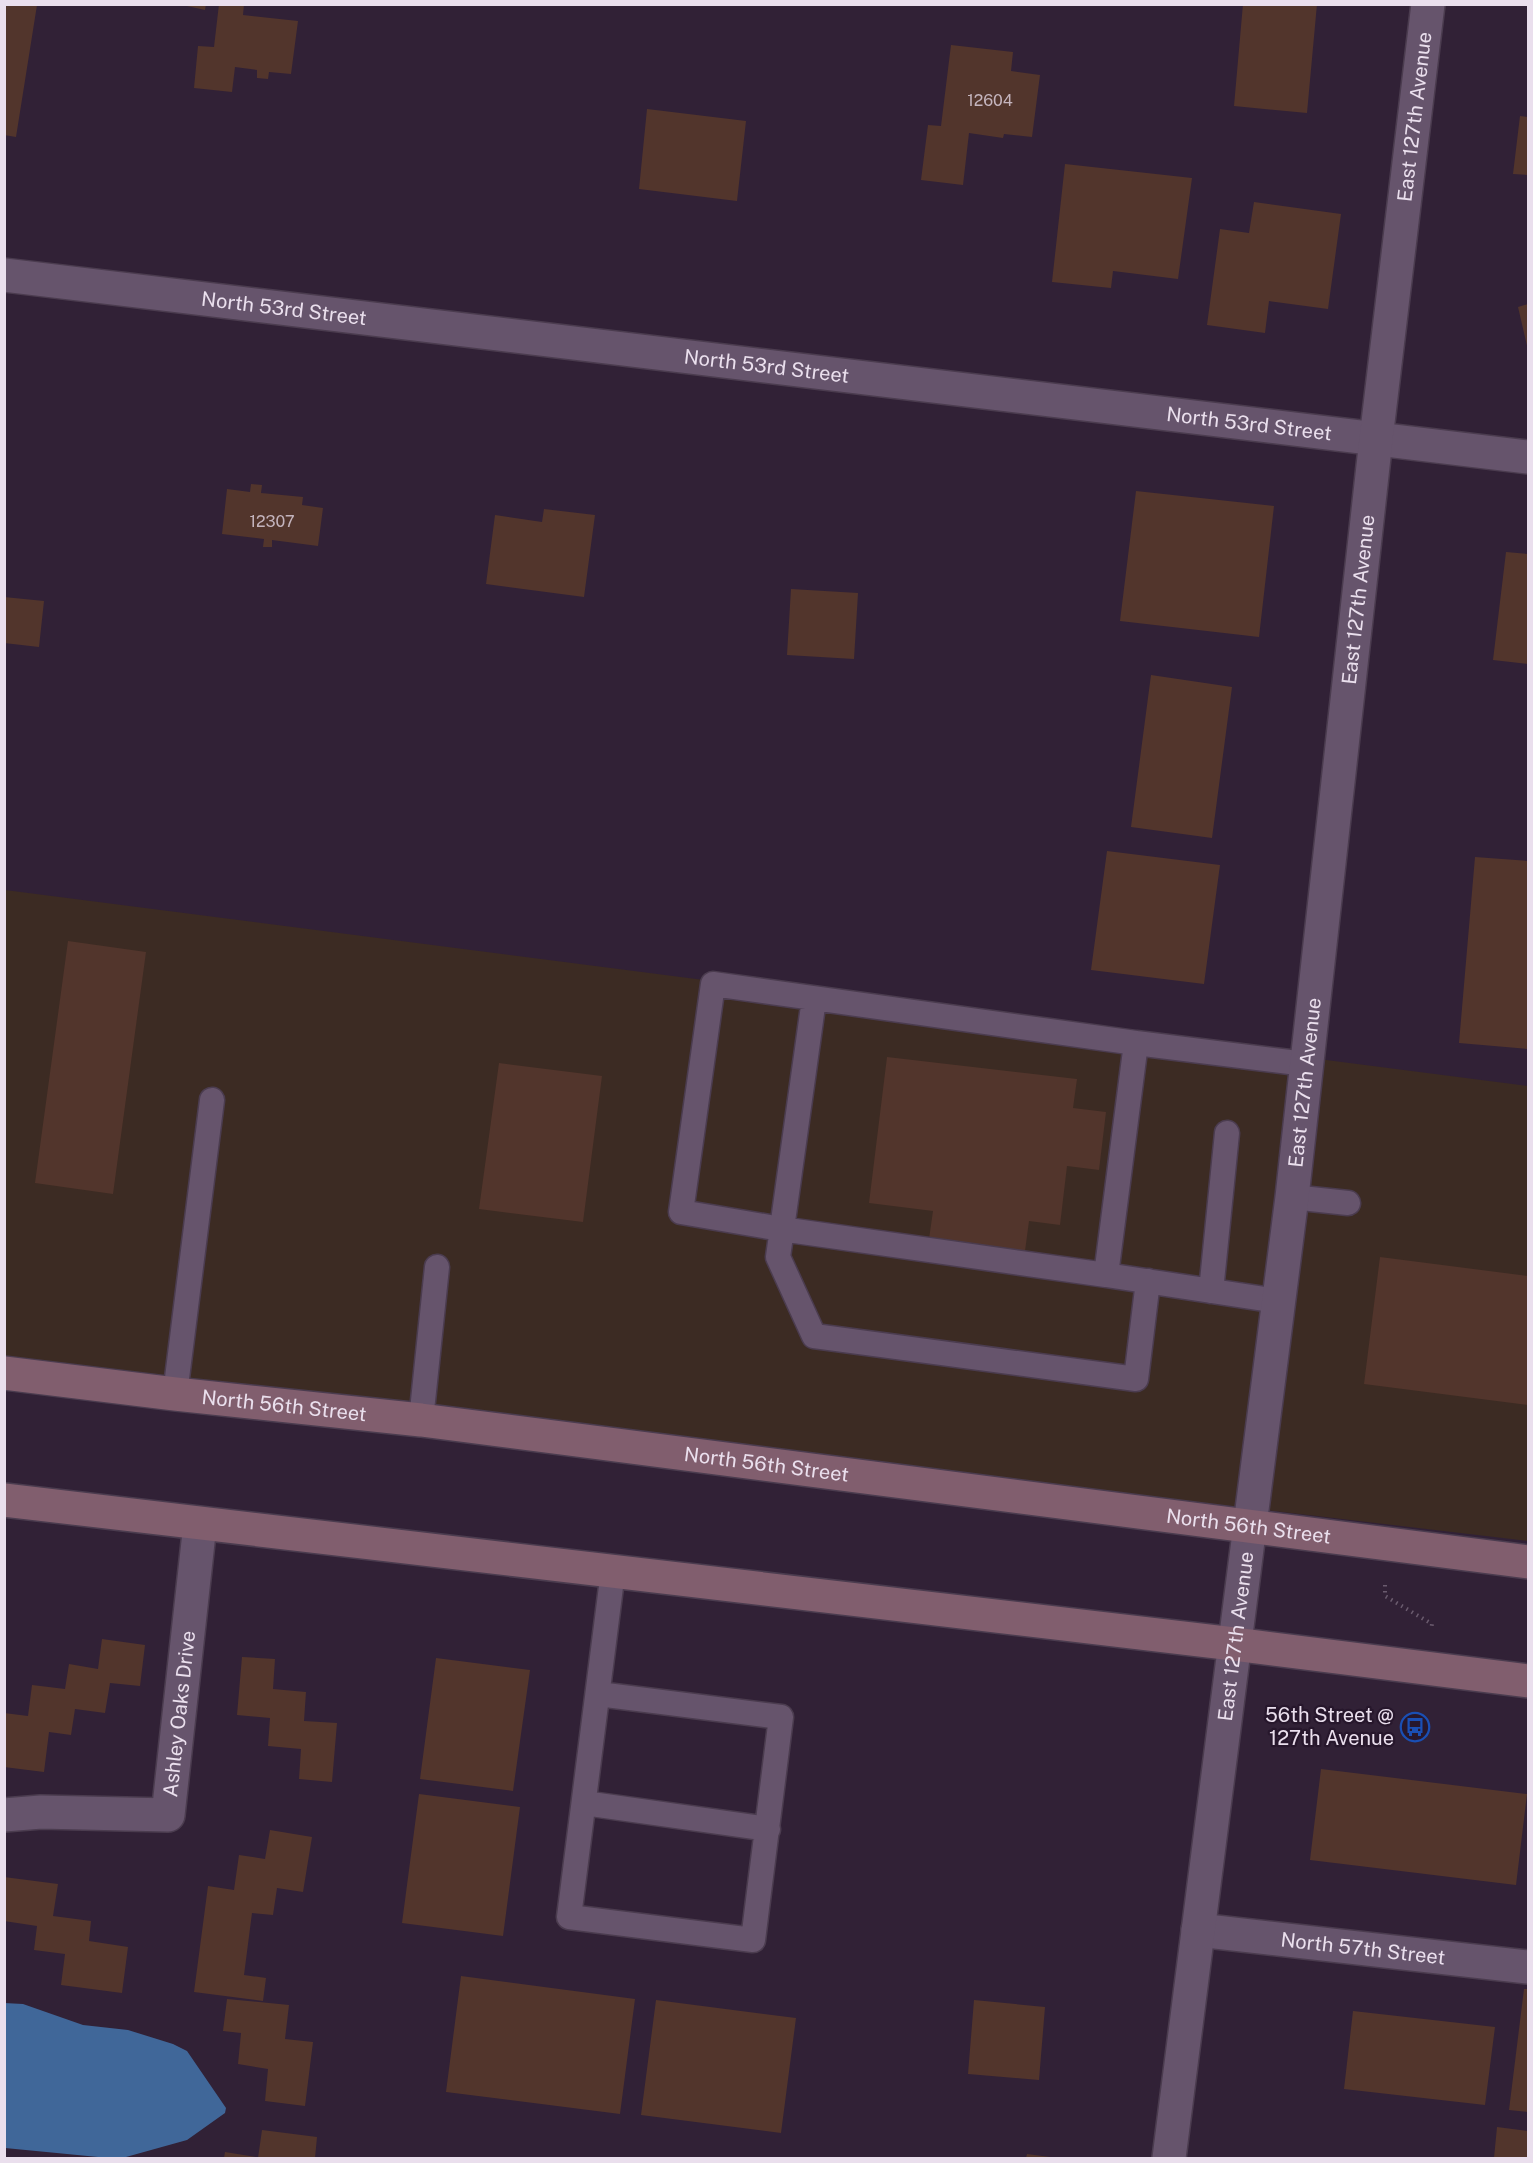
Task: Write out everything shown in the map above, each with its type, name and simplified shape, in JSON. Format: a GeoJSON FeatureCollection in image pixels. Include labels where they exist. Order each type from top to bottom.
{"type":"FeatureCollection","features":[{"type":"Feature","properties":{"kind":"main road","name":"North 56th Street"},"geometry":{"type":"LineString","coordinates":[[4,1373],[421,1420],[1528,1562]]}},
{"type":"Feature","properties":{"kind":"main road"},"geometry":{"type":"LineString","coordinates":[[4,1500],[1234,1644],[1528,1681]]}},
{"type":"Feature","properties":{"kind":"street","name":"East 127th Avenue"},"geometry":{"type":"LineString","coordinates":[[1169,2158],[1292,1197],[1376,439],[1428,4]]}},
{"type":"Feature","properties":{"kind":"street","name":"North 53rd Street"},"geometry":{"type":"LineString","coordinates":[[4,275],[1528,458]]}},
{"type":"Feature","properties":{"kind":"street","name":"Ashley Oaks Drive"},"geometry":{"type":"LineString","coordinates":[[4,1815],[41,1812],[168,1815],[200,1524]]}},
{"type":"Feature","properties":{"kind":"street","name":"North 57th Street"},"geometry":{"type":"LineString","coordinates":[[1198,1930],[1528,1967]]}},
{"type":"Feature","properties":{"kind":"lane"},"geometry":{"type":"LineString","coordinates":[[1278,1301],[781,1229],[681,1212],[713,984],[1306,1064]]}},
{"type":"Feature","properties":{"kind":"lane"},"geometry":{"type":"LineString","coordinates":[[814,999],[778,1257],[814,1335],[1136,1379],[1148,1281]]}},
{"type":"Feature","properties":{"kind":"lane"},"geometry":{"type":"LineString","coordinates":[[1107,1275],[1136,1042]]}},
{"type":"Feature","properties":{"kind":"lane"},"geometry":{"type":"LineString","coordinates":[[175,1394],[212,1100]]}},
{"type":"Feature","properties":{"kind":"lane"},"geometry":{"type":"LineString","coordinates":[[1211,1291],[1227,1133]]}},
{"type":"Feature","properties":{"kind":"lane"},"geometry":{"type":"LineString","coordinates":[[1292,1197],[1348,1203]]}},
{"type":"Feature","properties":{"kind":"lane"},"geometry":{"type":"LineString","coordinates":[[421,1420],[436,1268]]}},
{"type":"Feature","properties":{"kind":"lane"},"geometry":{"type":"LineString","coordinates":[[598,1694],[781,1717],[753,1940],[569,1917],[613,1571]]}},
{"type":"Feature","properties":{"kind":"lane"},"geometry":{"type":"LineString","coordinates":[[584,1803],[768,1829]]}},
{"type":"Feature","properties":{"kind":"path"},"geometry":{"type":"LineString","coordinates":[[1385,1585],[1385,1596],[1431,1624],[1431,1640]]}},
{"type":"Feature","properties":{"kind":"shaded area"},"geometry":{"type":"Polygon","coordinates":[[[5,890],[1528,1086],[1528,1541],[5,1361],[5,890]]]}},
{"type":"Feature","properties":{"kind":"water"},"geometry":{"type":"Polygon","coordinates":[[[4,2003],[23,2004],[83,2025],[128,2030],[173,2044],[187,2051],[226,2108],[225,2113],[187,2140],[126,2157],[98,2157],[5,2148],[4,2003]]]}},
{"type":"Feature","properties":{"kind":"building"},"geometry":{"type":"Polygon","coordinates":[[[4,4],[37,5],[16,137],[4,135],[4,4]]]}},
{"type":"Feature","properties":{"kind":"building"},"geometry":{"type":"Polygon","coordinates":[[[178,4],[206,4],[205,10],[178,4]]]}},
{"type":"Feature","properties":{"kind":"building"},"geometry":{"type":"Polygon","coordinates":[[[219,4],[244,4],[243,15],[298,21],[291,74],[269,72],[268,79],[257,78],[257,70],[235,67],[232,92],[194,88],[198,46],[214,47],[219,4]]]}},
{"type":"Feature","properties":{"kind":"building"},"geometry":{"type":"Polygon","coordinates":[[[1243,4],[1317,4],[1307,113],[1234,106],[1243,4]]]}},
{"type":"Feature","properties":{"kind":"building"},"geometry":{"type":"Polygon","coordinates":[[[951,45],[1013,52],[1011,71],[1040,75],[1032,137],[1004,134],[1003,138],[969,133],[963,185],[921,180],[928,125],[941,126],[951,45]]]}},
{"type":"Feature","properties":{"kind":"building"},"geometry":{"type":"Polygon","coordinates":[[[647,109],[746,121],[737,201],[639,189],[647,109]]]}},
{"type":"Feature","properties":{"kind":"building"},"geometry":{"type":"Polygon","coordinates":[[[1520,116],[1528,117],[1528,175],[1513,174],[1520,116]]]}},
{"type":"Feature","properties":{"kind":"building"},"geometry":{"type":"Polygon","coordinates":[[[1065,164],[1192,178],[1178,279],[1113,271],[1111,288],[1052,282],[1065,164]]]}},
{"type":"Feature","properties":{"kind":"building"},"geometry":{"type":"Polygon","coordinates":[[[1254,202],[1341,214],[1328,309],[1269,301],[1265,333],[1207,325],[1220,229],[1249,233],[1254,202]]]}},
{"type":"Feature","properties":{"kind":"building"},"geometry":{"type":"Polygon","coordinates":[[[1528,304],[1528,350],[1518,307],[1528,304]]]}},
{"type":"Feature","properties":{"kind":"building"},"geometry":{"type":"Polygon","coordinates":[[[251,484],[262,485],[261,493],[303,497],[302,505],[323,508],[318,546],[272,540],[272,547],[263,547],[264,539],[222,534],[227,489],[250,492],[251,484]]]}},
{"type":"Feature","properties":{"kind":"building"},"geometry":{"type":"Polygon","coordinates":[[[1136,491],[1274,506],[1259,637],[1120,621],[1136,491]]]}},
{"type":"Feature","properties":{"kind":"building"},"geometry":{"type":"Polygon","coordinates":[[[544,509],[595,515],[584,597],[486,584],[495,515],[542,522],[544,509]]]}},
{"type":"Feature","properties":{"kind":"building"},"geometry":{"type":"Polygon","coordinates":[[[1506,552],[1528,554],[1528,664],[1493,660],[1506,552]]]}},
{"type":"Feature","properties":{"kind":"building"},"geometry":{"type":"Polygon","coordinates":[[[791,589],[858,593],[854,659],[787,655],[791,589]]]}},
{"type":"Feature","properties":{"kind":"building"},"geometry":{"type":"Polygon","coordinates":[[[4,597],[44,601],[39,647],[4,643],[4,597]]]}},
{"type":"Feature","properties":{"kind":"building"},"geometry":{"type":"Polygon","coordinates":[[[1151,675],[1232,687],[1212,838],[1131,827],[1151,675]]]}},
{"type":"Feature","properties":{"kind":"building"},"geometry":{"type":"Polygon","coordinates":[[[1107,851],[1220,865],[1204,984],[1091,970],[1107,851]]]}},
{"type":"Feature","properties":{"kind":"building"},"geometry":{"type":"Polygon","coordinates":[[[1475,857],[1528,861],[1528,1049],[1459,1043],[1475,857]]]}},
{"type":"Feature","properties":{"kind":"building"},"geometry":{"type":"Polygon","coordinates":[[[68,941],[146,952],[113,1194],[35,1183],[68,941]]]}},
{"type":"Feature","properties":{"kind":"building"},"geometry":{"type":"Polygon","coordinates":[[[887,1057],[1077,1079],[1073,1108],[1106,1112],[1099,1170],[1067,1166],[1060,1225],[1029,1221],[1025,1251],[929,1239],[933,1211],[869,1203],[887,1057]]]}},
{"type":"Feature","properties":{"kind":"building"},"geometry":{"type":"Polygon","coordinates":[[[499,1063],[602,1076],[583,1222],[479,1209],[499,1063]]]}},
{"type":"Feature","properties":{"kind":"building"},"geometry":{"type":"Polygon","coordinates":[[[1380,1257],[1528,1276],[1528,1405],[1364,1384],[1380,1257]]]}},
{"type":"Feature","properties":{"kind":"building"},"geometry":{"type":"Polygon","coordinates":[[[102,1639],[145,1645],[140,1686],[110,1683],[105,1713],[75,1709],[71,1735],[49,1732],[44,1772],[4,1767],[4,1713],[28,1716],[32,1685],[65,1689],[69,1664],[98,1669],[102,1639]]]}},
{"type":"Feature","properties":{"kind":"building"},"geometry":{"type":"Polygon","coordinates":[[[242,1657],[275,1659],[273,1689],[306,1692],[304,1721],[337,1723],[332,1782],[299,1779],[301,1749],[268,1746],[270,1718],[237,1715],[242,1657]]]}},
{"type":"Feature","properties":{"kind":"building"},"geometry":{"type":"Polygon","coordinates":[[[436,1658],[530,1670],[513,1791],[420,1779],[436,1658]]]}},
{"type":"Feature","properties":{"kind":"building"},"geometry":{"type":"Polygon","coordinates":[[[1321,1769],[1527,1794],[1516,1885],[1310,1860],[1321,1769]]]}},
{"type":"Feature","properties":{"kind":"building"},"geometry":{"type":"Polygon","coordinates":[[[419,1794],[520,1807],[503,1936],[402,1923],[419,1794]]]}},
{"type":"Feature","properties":{"kind":"building"},"geometry":{"type":"Polygon","coordinates":[[[270,1830],[312,1837],[303,1892],[277,1888],[273,1915],[252,1913],[244,1975],[266,1978],[263,2001],[194,1992],[208,1886],[234,1890],[239,1855],[265,1859],[270,1830]]]}},
{"type":"Feature","properties":{"kind":"building"},"geometry":{"type":"Polygon","coordinates":[[[4,1877],[58,1884],[53,1916],[91,1921],[89,1941],[128,1947],[122,1993],[61,1985],[65,1954],[34,1950],[37,1926],[4,1921],[4,1877]]]}},
{"type":"Feature","properties":{"kind":"building"},"geometry":{"type":"Polygon","coordinates":[[[461,1976],[635,1999],[620,2114],[446,2092],[461,1976]]]}},
{"type":"Feature","properties":{"kind":"building"},"geometry":{"type":"Polygon","coordinates":[[[1524,1989],[1528,1989],[1528,2112],[1509,2110],[1524,1989]]]}},
{"type":"Feature","properties":{"kind":"building"},"geometry":{"type":"Polygon","coordinates":[[[227,1999],[289,2005],[285,2039],[313,2042],[305,2106],[265,2101],[268,2069],[238,2064],[241,2033],[223,2031],[227,1999]]]}},
{"type":"Feature","properties":{"kind":"building"},"geometry":{"type":"Polygon","coordinates":[[[656,2000],[796,2018],[781,2133],[641,2115],[656,2000]]]}},
{"type":"Feature","properties":{"kind":"building"},"geometry":{"type":"Polygon","coordinates":[[[974,2000],[1045,2007],[1039,2080],[968,2074],[974,2000]]]}},
{"type":"Feature","properties":{"kind":"building"},"geometry":{"type":"Polygon","coordinates":[[[1353,2011],[1495,2027],[1485,2105],[1344,2089],[1353,2011]]]}},
{"type":"Feature","properties":{"kind":"building"},"geometry":{"type":"Polygon","coordinates":[[[1497,2127],[1528,2131],[1528,2158],[1494,2158],[1497,2127]]]}},
{"type":"Feature","properties":{"kind":"building"},"geometry":{"type":"Polygon","coordinates":[[[262,2130],[317,2137],[315,2158],[258,2158],[262,2130]]]}},
{"type":"Feature","properties":{"kind":"building"},"geometry":{"type":"Polygon","coordinates":[[[225,2152],[256,2157],[224,2158],[225,2152]]]}},
{"type":"Feature","properties":{"kind":"building"},"geometry":{"type":"Polygon","coordinates":[[[1027,2154],[1050,2157],[1050,2158],[1026,2158],[1027,2154]]]}},
{"type":"Feature","properties":{"kind":"place","name":"56th Street @ 127th Avenue"},"geometry":{"type":"Point","coordinates":[1415,1727]}}]}
